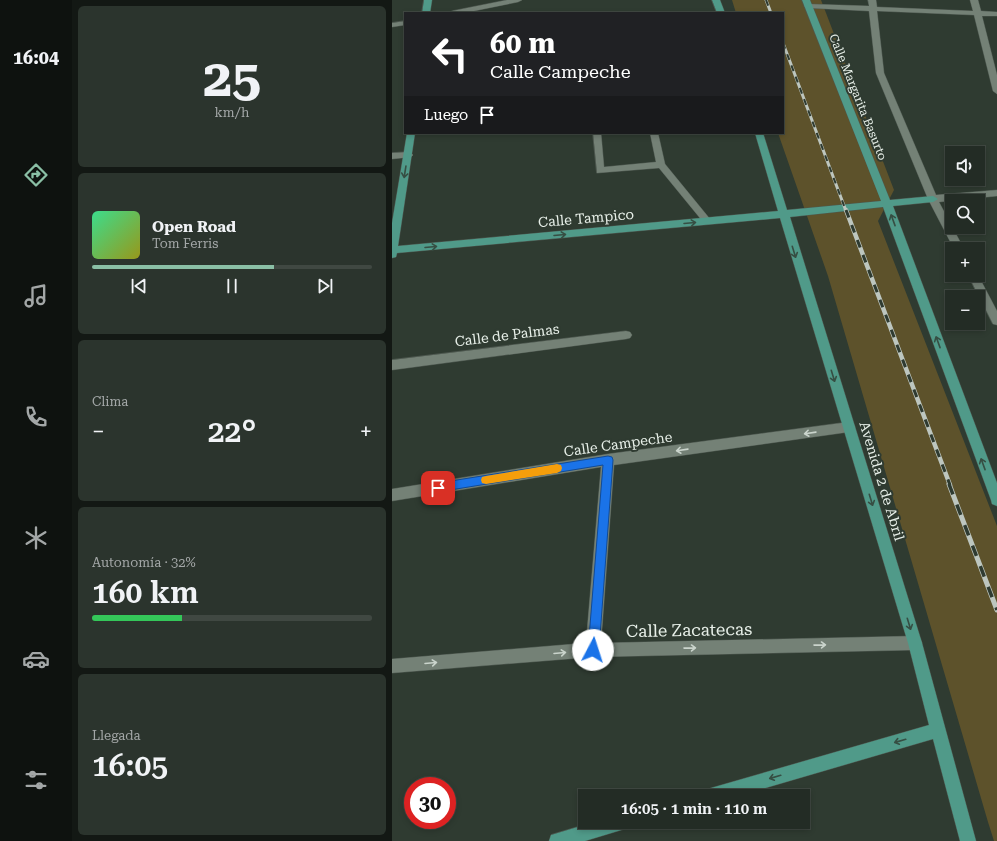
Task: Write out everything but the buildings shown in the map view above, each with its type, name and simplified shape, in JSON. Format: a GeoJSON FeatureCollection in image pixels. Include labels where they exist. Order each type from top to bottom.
{"type":"FeatureCollection","features":[{"type":"Feature","properties":{"kind":"main road"},"geometry":{"type":"LineString","coordinates":[[426,12],[428,0]]}},
{"type":"Feature","properties":{"kind":"main road"},"geometry":{"type":"LineString","coordinates":[[716,0],[721,12]]}},
{"type":"Feature","properties":{"kind":"main road","name":"Calle Margarita Basurto"},"geometry":{"type":"LineString","coordinates":[[807,3],[887,204],[997,500]]}},
{"type":"Feature","properties":{"kind":"main road"},"geometry":{"type":"LineString","coordinates":[[392,251],[411,134]]}},
{"type":"Feature","properties":{"kind":"main road","name":"Avenida 2 de Abril"},"geometry":{"type":"LineString","coordinates":[[759,134],[782,214],[915,643],[968,841]]}},
{"type":"Feature","properties":{"kind":"main road","name":"Calle Tampico"},"geometry":{"type":"LineString","coordinates":[[392,251],[933,199]]}},
{"type":"Feature","properties":{"kind":"main road"},"geometry":{"type":"LineString","coordinates":[[735,789],[938,730]]}},
{"type":"Feature","properties":{"kind":"main road"},"geometry":{"type":"LineString","coordinates":[[568,840],[601,829]]}},
{"type":"Feature","properties":{"kind":"street"},"geometry":{"type":"LineString","coordinates":[[457,12],[518,0]]}},
{"type":"Feature","properties":{"kind":"street"},"geometry":{"type":"LineString","coordinates":[[974,0],[997,91]]}},
{"type":"Feature","properties":{"kind":"street"},"geometry":{"type":"LineString","coordinates":[[807,3],[873,4],[997,14]]}},
{"type":"Feature","properties":{"kind":"street"},"geometry":{"type":"LineString","coordinates":[[873,4],[880,73],[933,199],[955,242]]}},
{"type":"Feature","properties":{"kind":"street"},"geometry":{"type":"LineString","coordinates":[[392,25],[404,22]]}},
{"type":"Feature","properties":{"kind":"street"},"geometry":{"type":"LineString","coordinates":[[597,134],[600,170],[661,165]]}},
{"type":"Feature","properties":{"kind":"street"},"geometry":{"type":"LineString","coordinates":[[654,134],[661,165],[707,221]]}},
{"type":"Feature","properties":{"kind":"street"},"geometry":{"type":"LineString","coordinates":[[392,156],[408,155]]}},
{"type":"Feature","properties":{"kind":"street"},"geometry":{"type":"LineString","coordinates":[[933,199],[997,193]]}},
{"type":"Feature","properties":{"kind":"street"},"geometry":{"type":"LineString","coordinates":[[977,282],[997,321]]}},
{"type":"Feature","properties":{"kind":"street","name":"Calle de Palmas"},"geometry":{"type":"LineString","coordinates":[[392,365],[626,335]]}},
{"type":"Feature","properties":{"kind":"street","name":"Calle Campeche"},"geometry":{"type":"LineString","coordinates":[[392,495],[608,460],[849,427]]}},
{"type":"Feature","properties":{"kind":"street"},"geometry":{"type":"LineString","coordinates":[[593,650],[608,460]]}},
{"type":"Feature","properties":{"kind":"street","name":"Calle Zacatecas"},"geometry":{"type":"LineString","coordinates":[[392,666],[593,650],[915,643]]}},
{"type":"Feature","properties":{"kind":"shaded area"},"geometry":{"type":"Polygon","coordinates":[[[732,0],[821,0],[894,190],[878,221],[997,526],[997,841],[994,841],[988,822],[828,276],[778,134],[784,134],[784,12],[736,12],[732,0]]]}},
{"type":"Feature","properties":{"kind":"railway"},"geometry":{"type":"LineString","coordinates":[[766,0],[771,12]]}},
{"type":"Feature","properties":{"kind":"railway"},"geometry":{"type":"LineString","coordinates":[[784,46],[846,211]]}},
{"type":"Feature","properties":{"kind":"railway"},"geometry":{"type":"LineString","coordinates":[[846,210],[950,485]]}},
{"type":"Feature","properties":{"kind":"railway"},"geometry":{"type":"LineString","coordinates":[[949,484],[997,610]]}},
{"type":"Feature","properties":{"kind":"slow traffic"},"geometry":{"type":"LineString","coordinates":[[486,480],[557,468]]}},
{"type":"Feature","properties":{"kind":"route"},"geometry":{"type":"LineString","coordinates":[[438,488],[608,460],[593,650]]}}]}
